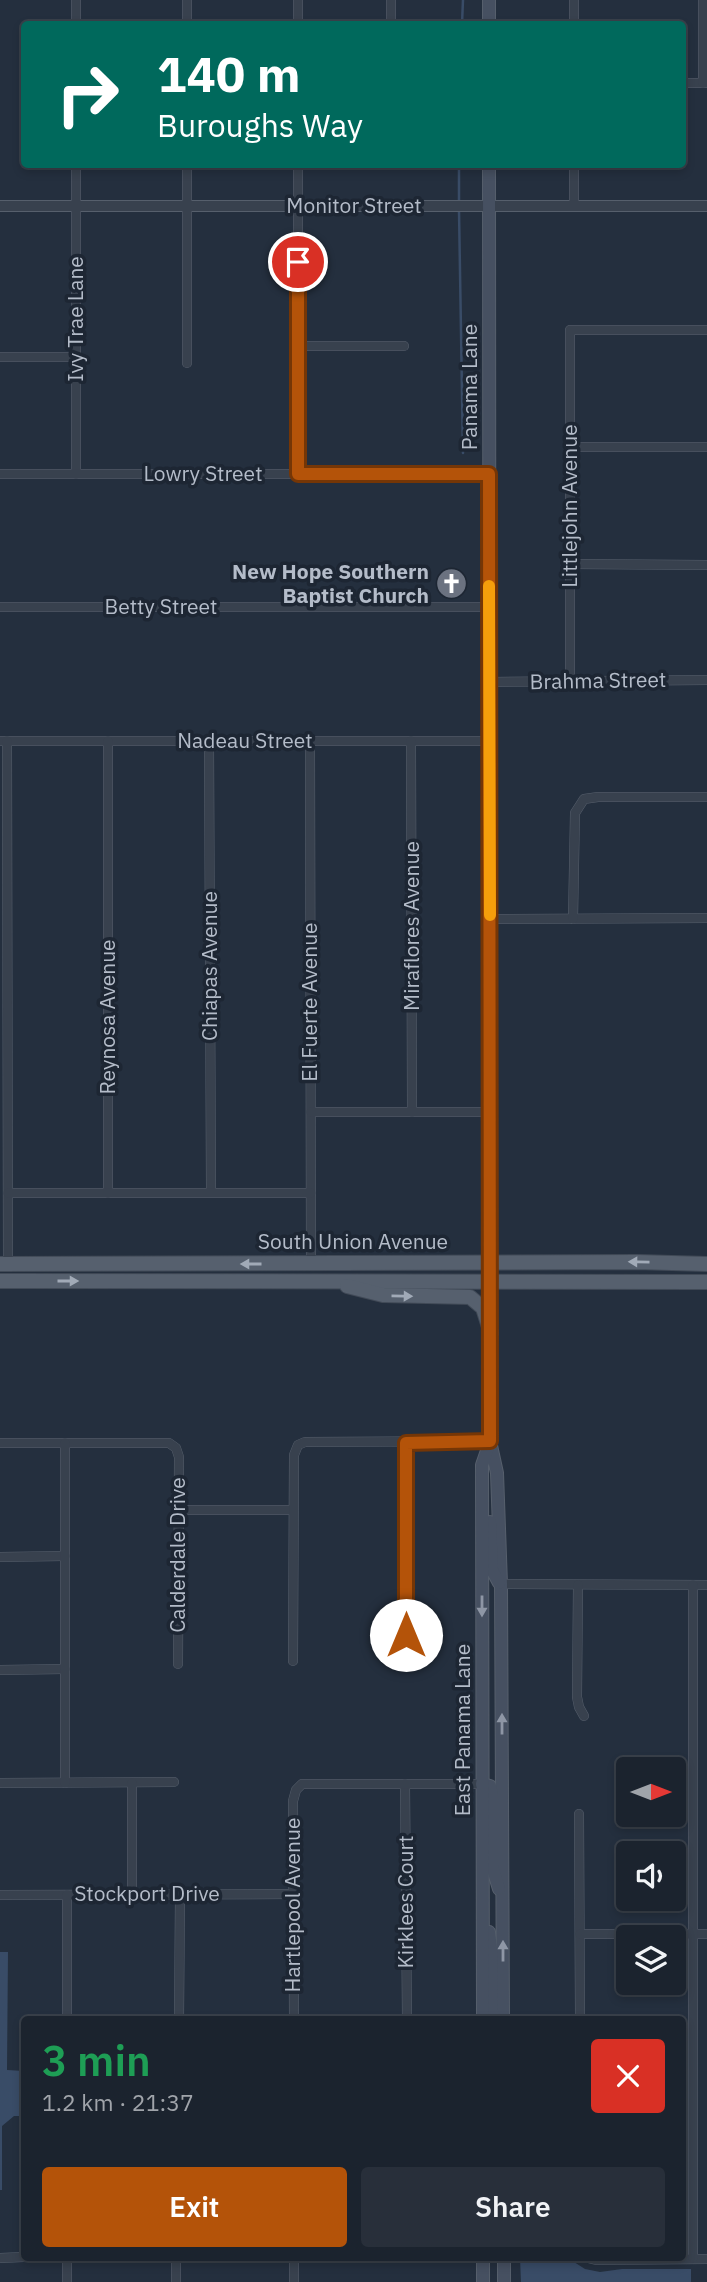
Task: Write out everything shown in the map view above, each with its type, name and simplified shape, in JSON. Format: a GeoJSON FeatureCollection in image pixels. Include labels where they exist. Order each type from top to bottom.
{"type":"FeatureCollection","features":[{"type":"Feature","properties":{"kind":"main road"},"geometry":{"type":"LineString","coordinates":[[489,0],[489,21]]}},
{"type":"Feature","properties":{"kind":"main road","name":"Panama Lane"},"geometry":{"type":"LineString","coordinates":[[489,168],[491,1282]]}},
{"type":"Feature","properties":{"kind":"main road"},"geometry":{"type":"LineString","coordinates":[[368,1282],[379,1275],[389,1273],[471,1272],[491,1262]]}},
{"type":"Feature","properties":{"kind":"main road"},"geometry":{"type":"LineString","coordinates":[[491,1282],[497,1273],[554,1271],[590,1262]]}},
{"type":"Feature","properties":{"kind":"main road"},"geometry":{"type":"LineString","coordinates":[[291,1281],[291,1277],[297,1273],[352,1272],[380,1263]]}},
{"type":"Feature","properties":{"kind":"main road","name":"South Union Avenue"},"geometry":{"type":"LineString","coordinates":[[4,1264],[707,1264]]}},
{"type":"Feature","properties":{"kind":"main road","name":"South Union Avenue"},"geometry":{"type":"LineString","coordinates":[[0,1281],[707,1282]]}},
{"type":"Feature","properties":{"kind":"main road"},"geometry":{"type":"LineString","coordinates":[[336,1281],[383,1295],[470,1297],[483,1308],[491,1333]]}},
{"type":"Feature","properties":{"kind":"main road","name":"East Panama Lane"},"geometry":{"type":"LineString","coordinates":[[483,2016],[482,1471],[490,1441],[491,1282]]}},
{"type":"Feature","properties":{"kind":"main road","name":"East Panama Lane"},"geometry":{"type":"LineString","coordinates":[[490,1441],[498,1473],[501,1584],[503,2016]]}},
{"type":"Feature","properties":{"kind":"main road"},"geometry":{"type":"LineString","coordinates":[[482,1471],[489,1497],[492,1570],[501,1584]]}},
{"type":"Feature","properties":{"kind":"main road"},"geometry":{"type":"LineString","coordinates":[[482,1784],[490,1786],[492,1794],[492,1866],[495,1881],[503,1896]]}},
{"type":"Feature","properties":{"kind":"main road"},"geometry":{"type":"LineString","coordinates":[[482,1912],[491,1948],[494,2016]]}},
{"type":"Feature","properties":{"kind":"main road"},"geometry":{"type":"LineString","coordinates":[[483,2261],[483,2282]]}},
{"type":"Feature","properties":{"kind":"main road"},"geometry":{"type":"LineString","coordinates":[[504,2261],[504,2282]]}},
{"type":"Feature","properties":{"kind":"street"},"geometry":{"type":"LineString","coordinates":[[76,0],[76,21]]}},
{"type":"Feature","properties":{"kind":"street"},"geometry":{"type":"LineString","coordinates":[[187,0],[187,21]]}},
{"type":"Feature","properties":{"kind":"street"},"geometry":{"type":"LineString","coordinates":[[298,0],[298,21]]}},
{"type":"Feature","properties":{"kind":"street"},"geometry":{"type":"LineString","coordinates":[[391,0],[391,21]]}},
{"type":"Feature","properties":{"kind":"street"},"geometry":{"type":"LineString","coordinates":[[574,0],[574,21]]}},
{"type":"Feature","properties":{"kind":"street"},"geometry":{"type":"LineString","coordinates":[[686,83],[705,83],[703,0]]}},
{"type":"Feature","properties":{"kind":"street","name":"Ivy Trae Lane"},"geometry":{"type":"LineString","coordinates":[[76,168],[76,474]]}},
{"type":"Feature","properties":{"kind":"street"},"geometry":{"type":"LineString","coordinates":[[187,168],[187,363]]}},
{"type":"Feature","properties":{"kind":"street"},"geometry":{"type":"LineString","coordinates":[[298,168],[298,474]]}},
{"type":"Feature","properties":{"kind":"street"},"geometry":{"type":"LineString","coordinates":[[574,168],[574,206]]}},
{"type":"Feature","properties":{"kind":"street","name":"Monitor Street"},"geometry":{"type":"LineString","coordinates":[[0,206],[707,206]]}},
{"type":"Feature","properties":{"kind":"street","name":"Littlejohn Avenue"},"geometry":{"type":"LineString","coordinates":[[570,682],[570,330],[707,330]]}},
{"type":"Feature","properties":{"kind":"street"},"geometry":{"type":"LineString","coordinates":[[298,346],[404,346]]}},
{"type":"Feature","properties":{"kind":"street"},"geometry":{"type":"LineString","coordinates":[[0,357],[76,357]]}},
{"type":"Feature","properties":{"kind":"street"},"geometry":{"type":"LineString","coordinates":[[570,447],[707,447]]}},
{"type":"Feature","properties":{"kind":"street","name":"Lowry Street"},"geometry":{"type":"LineString","coordinates":[[0,474],[489,474]]}},
{"type":"Feature","properties":{"kind":"street"},"geometry":{"type":"LineString","coordinates":[[570,565],[707,565]]}},
{"type":"Feature","properties":{"kind":"street","name":"Betty Street"},"geometry":{"type":"LineString","coordinates":[[0,607],[489,607]]}},
{"type":"Feature","properties":{"kind":"street","name":"Brahma Street"},"geometry":{"type":"LineString","coordinates":[[490,682],[707,680]]}},
{"type":"Feature","properties":{"kind":"street"},"geometry":{"type":"LineString","coordinates":[[3,741],[8,1193],[4,1264]]}},
{"type":"Feature","properties":{"kind":"street","name":"Nadeau Street"},"geometry":{"type":"LineString","coordinates":[[3,741],[490,741]]}},
{"type":"Feature","properties":{"kind":"street","name":"Reynosa Avenue"},"geometry":{"type":"LineString","coordinates":[[108,741],[108,1193]]}},
{"type":"Feature","properties":{"kind":"street","name":"Chiapas Avenue"},"geometry":{"type":"LineString","coordinates":[[209,741],[211,1192]]}},
{"type":"Feature","properties":{"kind":"street","name":"El Fuerte Avenue"},"geometry":{"type":"LineString","coordinates":[[310,741],[311,1264]]}},
{"type":"Feature","properties":{"kind":"street","name":"Miraflores Avenue"},"geometry":{"type":"LineString","coordinates":[[411,741],[412,1112]]}},
{"type":"Feature","properties":{"kind":"street"},"geometry":{"type":"LineString","coordinates":[[573,919],[575,813],[584,799],[707,797]]}},
{"type":"Feature","properties":{"kind":"street"},"geometry":{"type":"LineString","coordinates":[[490,919],[707,918]]}},
{"type":"Feature","properties":{"kind":"street"},"geometry":{"type":"LineString","coordinates":[[311,1112],[490,1112]]}},
{"type":"Feature","properties":{"kind":"street"},"geometry":{"type":"LineString","coordinates":[[8,1193],[311,1193]]}},
{"type":"Feature","properties":{"kind":"street"},"geometry":{"type":"LineString","coordinates":[[293,1661],[294,1455],[298,1445],[306,1442],[490,1441]]}},
{"type":"Feature","properties":{"kind":"street"},"geometry":{"type":"LineString","coordinates":[[0,1443],[65,1443],[65,1783]]}},
{"type":"Feature","properties":{"kind":"street","name":"Calderdale Drive"},"geometry":{"type":"LineString","coordinates":[[65,1443],[169,1443],[176,1448],[179,1457],[178,1664]]}},
{"type":"Feature","properties":{"kind":"street"},"geometry":{"type":"LineString","coordinates":[[406,1443],[406,1662]]}},
{"type":"Feature","properties":{"kind":"street"},"geometry":{"type":"LineString","coordinates":[[178,1510],[293,1510]]}},
{"type":"Feature","properties":{"kind":"street"},"geometry":{"type":"LineString","coordinates":[[0,1557],[65,1556]]}},
{"type":"Feature","properties":{"kind":"street"},"geometry":{"type":"LineString","coordinates":[[501,1584],[707,1585]]}},
{"type":"Feature","properties":{"kind":"street"},"geometry":{"type":"LineString","coordinates":[[578,1585],[577,1697],[584,1716]]}},
{"type":"Feature","properties":{"kind":"street"},"geometry":{"type":"LineString","coordinates":[[693,1585],[693,2258]]}},
{"type":"Feature","properties":{"kind":"street"},"geometry":{"type":"LineString","coordinates":[[0,1670],[65,1669]]}},
{"type":"Feature","properties":{"kind":"street"},"geometry":{"type":"LineString","coordinates":[[0,1783],[174,1782]]}},
{"type":"Feature","properties":{"kind":"street"},"geometry":{"type":"LineString","coordinates":[[132,1783],[132,1895]]}},
{"type":"Feature","properties":{"kind":"street","name":"Hartlepool Avenue"},"geometry":{"type":"LineString","coordinates":[[294,2016],[293,1801],[296,1790],[302,1784],[405,1784]]}},
{"type":"Feature","properties":{"kind":"street"},"geometry":{"type":"LineString","coordinates":[[405,1784],[482,1784]]}},
{"type":"Feature","properties":{"kind":"street","name":"Kirklees Court"},"geometry":{"type":"LineString","coordinates":[[405,1784],[407,2016]]}},
{"type":"Feature","properties":{"kind":"street"},"geometry":{"type":"LineString","coordinates":[[579,1814],[580,2016]]}},
{"type":"Feature","properties":{"kind":"street"},"geometry":{"type":"LineString","coordinates":[[179,2016],[180,1894]]}},
{"type":"Feature","properties":{"kind":"street","name":"Stockport Drive"},"geometry":{"type":"LineString","coordinates":[[0,1895],[293,1894]]}},
{"type":"Feature","properties":{"kind":"street"},"geometry":{"type":"LineString","coordinates":[[66,1895],[67,2016]]}},
{"type":"Feature","properties":{"kind":"street"},"geometry":{"type":"LineString","coordinates":[[580,1934],[707,1934]]}},
{"type":"Feature","properties":{"kind":"street"},"geometry":{"type":"LineString","coordinates":[[0,2258],[21,2257]]}},
{"type":"Feature","properties":{"kind":"street"},"geometry":{"type":"LineString","coordinates":[[686,2258],[707,2259]]}},
{"type":"Feature","properties":{"kind":"street"},"geometry":{"type":"LineString","coordinates":[[67,2261],[67,2282]]}},
{"type":"Feature","properties":{"kind":"street"},"geometry":{"type":"LineString","coordinates":[[176,2261],[176,2282]]}},
{"type":"Feature","properties":{"kind":"street"},"geometry":{"type":"LineString","coordinates":[[294,2261],[294,2282]]}},
{"type":"Feature","properties":{"kind":"water"},"geometry":{"type":"Polygon","coordinates":[[[0,1952],[8,1952],[7,2070],[21,2071],[21,2116],[14,2116],[2,2126],[0,2190],[0,1952]]]}},
{"type":"Feature","properties":{"kind":"water"},"geometry":{"type":"Polygon","coordinates":[[[520,2261],[574,2261],[585,2269],[600,2272],[622,2269],[691,2269],[691,2282],[521,2282],[520,2261]]]}},
{"type":"Feature","properties":{"kind":"waterway"},"geometry":{"type":"LineString","coordinates":[[462,21],[463,0]]}},
{"type":"Feature","properties":{"kind":"waterway"},"geometry":{"type":"LineString","coordinates":[[459,168],[459,203]]}},
{"type":"Feature","properties":{"kind":"waterway"},"geometry":{"type":"LineString","coordinates":[[459,210],[463,453]]}},
{"type":"Feature","properties":{"kind":"slow traffic"},"geometry":{"type":"LineString","coordinates":[[489,586],[490,915]]}},
{"type":"Feature","properties":{"kind":"place","name":"New Hope Southern Baptist Church"},"geometry":{"type":"Point","coordinates":[452,584]}},
{"type":"Feature","properties":{"kind":"route"},"geometry":{"type":"LineString","coordinates":[[298,262],[298,474],[489,474],[490,1441],[406,1443],[406,1635]]}}]}
